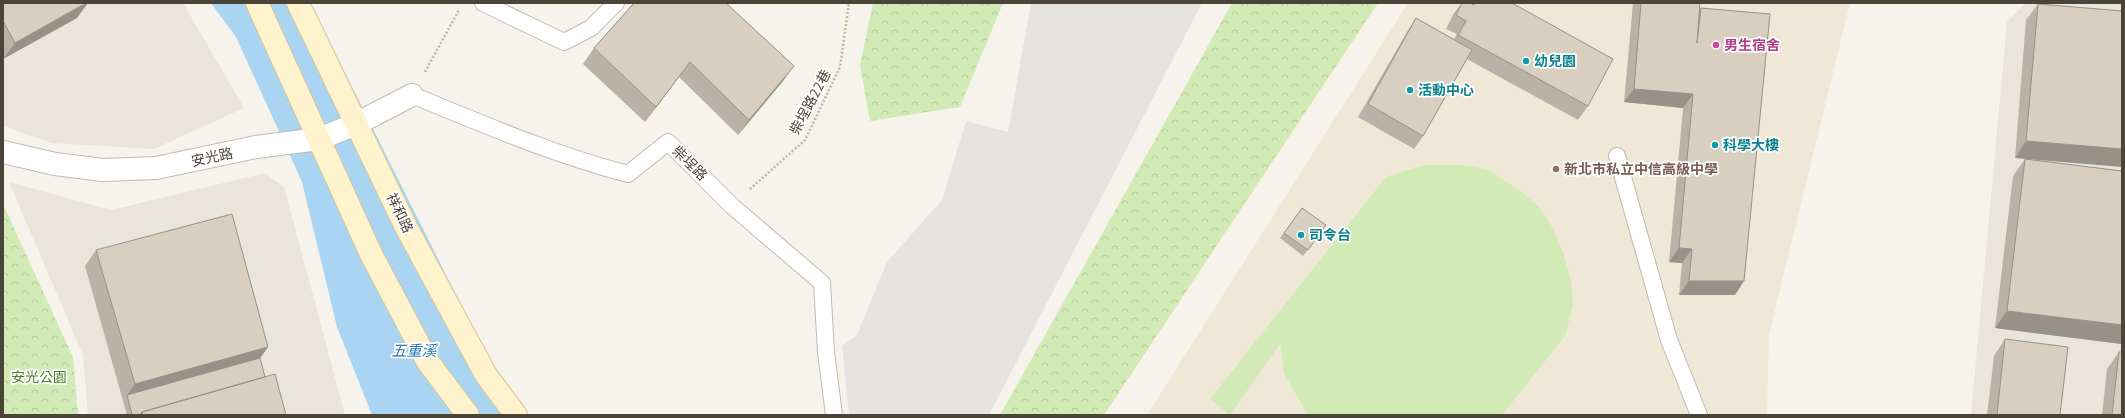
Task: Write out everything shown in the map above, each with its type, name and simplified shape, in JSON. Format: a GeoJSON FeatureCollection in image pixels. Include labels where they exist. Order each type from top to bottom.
{"type":"FeatureCollection","features":[{"type":"Feature","properties":{"kind":"main road"},"geometry":{"type":"LineString","coordinates":[[257,3],[371,254],[428,362],[468,415]]}},
{"type":"Feature","properties":{"kind":"main road","name":"祥和路"},"geometry":{"type":"LineString","coordinates":[[298,3],[406,227],[486,375],[516,415]]}},
{"type":"Feature","properties":{"kind":"street","name":"安光路"},"geometry":{"type":"LineString","coordinates":[[3,152],[55,164],[102,170],[156,168],[256,147],[319,139],[356,124],[412,96]]}},
{"type":"Feature","properties":{"kind":"lane"},"geometry":{"type":"LineString","coordinates":[[483,3],[564,42],[590,28],[616,3]]}},
{"type":"Feature","properties":{"kind":"lane","name":"柴埕路"},"geometry":{"type":"LineString","coordinates":[[412,96],[534,144],[590,164],[628,174],[668,142],[732,206],[822,283],[826,352],[834,415]]}},
{"type":"Feature","properties":{"kind":"lane"},"geometry":{"type":"LineString","coordinates":[[1617,156],[1668,340],[1699,415]]}},
{"type":"Feature","properties":{"kind":"path"},"geometry":{"type":"LineString","coordinates":[[412,96],[462,3]]}},
{"type":"Feature","properties":{"kind":"path","name":"柴埕路22巷"},"geometry":{"type":"LineString","coordinates":[[732,206],[805,140],[840,67],[849,3]]}},
{"type":"Feature","properties":{"kind":"shaded area"},"geometry":{"type":"Polygon","coordinates":[[[3,3],[183,3],[244,108],[154,149],[52,143],[3,126],[3,3]]]}},
{"type":"Feature","properties":{"kind":"shaded area"},"geometry":{"type":"Polygon","coordinates":[[[1031,3],[1202,3],[989,415],[849,415],[842,346],[857,335],[887,262],[942,200],[966,121],[1008,132],[1031,3]]]}},
{"type":"Feature","properties":{"kind":"shaded area","name":"新北市私立中信高級中學"},"geometry":{"type":"Polygon","coordinates":[[[1408,3],[1850,3],[1769,335],[1767,415],[1147,415],[1408,3]]]}},
{"type":"Feature","properties":{"kind":"shaded area"},"geometry":{"type":"Polygon","coordinates":[[[2026,3],[2122,3],[2122,415],[1971,415],[2007,22],[2026,3]]]}},
{"type":"Feature","properties":{"kind":"shaded area"},"geometry":{"type":"Polygon","coordinates":[[[265,173],[284,187],[345,415],[88,415],[83,355],[9,182],[111,210],[265,173]]]}},
{"type":"Feature","properties":{"kind":"green space"},"geometry":{"type":"Polygon","coordinates":[[[873,3],[1003,3],[960,107],[870,121],[860,65],[873,3]]]}},
{"type":"Feature","properties":{"kind":"green space"},"geometry":{"type":"Polygon","coordinates":[[[1232,3],[1378,3],[1104,415],[1000,415],[1232,3]]]}},
{"type":"Feature","properties":{"kind":"green space"},"geometry":{"type":"Polygon","coordinates":[[[1424,165],[1461,165],[1487,169],[1520,191],[1539,207],[1552,227],[1563,252],[1571,281],[1573,305],[1565,336],[1502,415],[1308,415],[1284,373],[1280,344],[1230,415],[1210,399],[1386,177],[1424,165]]]}},
{"type":"Feature","properties":{"kind":"green space","name":"安光公園"},"geometry":{"type":"Polygon","coordinates":[[[3,204],[73,357],[78,415],[3,415],[3,204]]]}},
{"type":"Feature","properties":{"kind":"water","name":"五重溪"},"geometry":{"type":"Polygon","coordinates":[[[211,3],[310,3],[459,301],[521,415],[372,415],[337,327],[302,182],[236,37],[211,3]]]}},
{"type":"Feature","properties":{"kind":"building"},"geometry":{"type":"Polygon","coordinates":[[[3,3],[86,3],[15,43],[3,21],[3,3]]]}},
{"type":"Feature","properties":{"kind":"building"},"geometry":{"type":"Polygon","coordinates":[[[634,3],[726,3],[794,66],[749,120],[690,62],[656,107],[594,48],[634,3]]]}},
{"type":"Feature","properties":{"kind":"building","name":"幼兒園"},"geometry":{"type":"Polygon","coordinates":[[[1462,3],[1470,3],[1474,5],[1475,3],[1512,3],[1613,59],[1588,106],[1458,35],[1466,21],[1456,15],[1462,3]]]}},
{"type":"Feature","properties":{"kind":"building","name":"科學大樓"},"geometry":{"type":"Polygon","coordinates":[[[1641,3],[1700,3],[1697,43],[1701,8],[1770,14],[1744,281],[1689,281],[1692,249],[1679,248],[1693,94],[1634,89],[1641,3]]]}},
{"type":"Feature","properties":{"kind":"building"},"geometry":{"type":"Polygon","coordinates":[[[2038,4],[2122,11],[2122,149],[2026,141],[2038,4]]]}},
{"type":"Feature","properties":{"kind":"building","name":"活動中心"},"geometry":{"type":"Polygon","coordinates":[[[1416,18],[1472,50],[1423,136],[1368,104],[1416,18]]]}},
{"type":"Feature","properties":{"kind":"building"},"geometry":{"type":"Polygon","coordinates":[[[2025,159],[2122,171],[2122,325],[2007,311],[2025,159]]]}},
{"type":"Feature","properties":{"kind":"building","name":"司令台"},"geometry":{"type":"Polygon","coordinates":[[[1302,208],[1326,225],[1308,250],[1284,233],[1302,208]]]}},
{"type":"Feature","properties":{"kind":"building"},"geometry":{"type":"Polygon","coordinates":[[[232,214],[268,347],[135,384],[96,250],[232,214]]]}},
{"type":"Feature","properties":{"kind":"building"},"geometry":{"type":"Polygon","coordinates":[[[2005,339],[2068,347],[2060,415],[1997,415],[2005,339]]]}},
{"type":"Feature","properties":{"kind":"building"},"geometry":{"type":"Polygon","coordinates":[[[2119,352],[2122,352],[2122,415],[2112,415],[2119,352]]]}},
{"type":"Feature","properties":{"kind":"building"},"geometry":{"type":"Polygon","coordinates":[[[260,358],[265,377],[142,412],[140,415],[132,415],[127,395],[260,358]]]}},
{"type":"Feature","properties":{"kind":"building"},"geometry":{"type":"Polygon","coordinates":[[[275,374],[286,415],[143,415],[142,412],[275,374]]]}},
{"type":"Feature","properties":{"kind":"place","name":"男生宿舍"},"geometry":{"type":"Point","coordinates":[1716,45]}},
{"type":"Feature","properties":{"kind":"place","name":"幼兒園"},"geometry":{"type":"Point","coordinates":[1526,61]}},
{"type":"Feature","properties":{"kind":"place","name":"活動中心"},"geometry":{"type":"Point","coordinates":[1410,90]}},
{"type":"Feature","properties":{"kind":"place","name":"科學大樓"},"geometry":{"type":"Point","coordinates":[1715,145]}},
{"type":"Feature","properties":{"kind":"place","name":"新北市私立中信高級中學"},"geometry":{"type":"Point","coordinates":[1556,169]}},
{"type":"Feature","properties":{"kind":"place","name":"司令台"},"geometry":{"type":"Point","coordinates":[1301,235]}}]}
